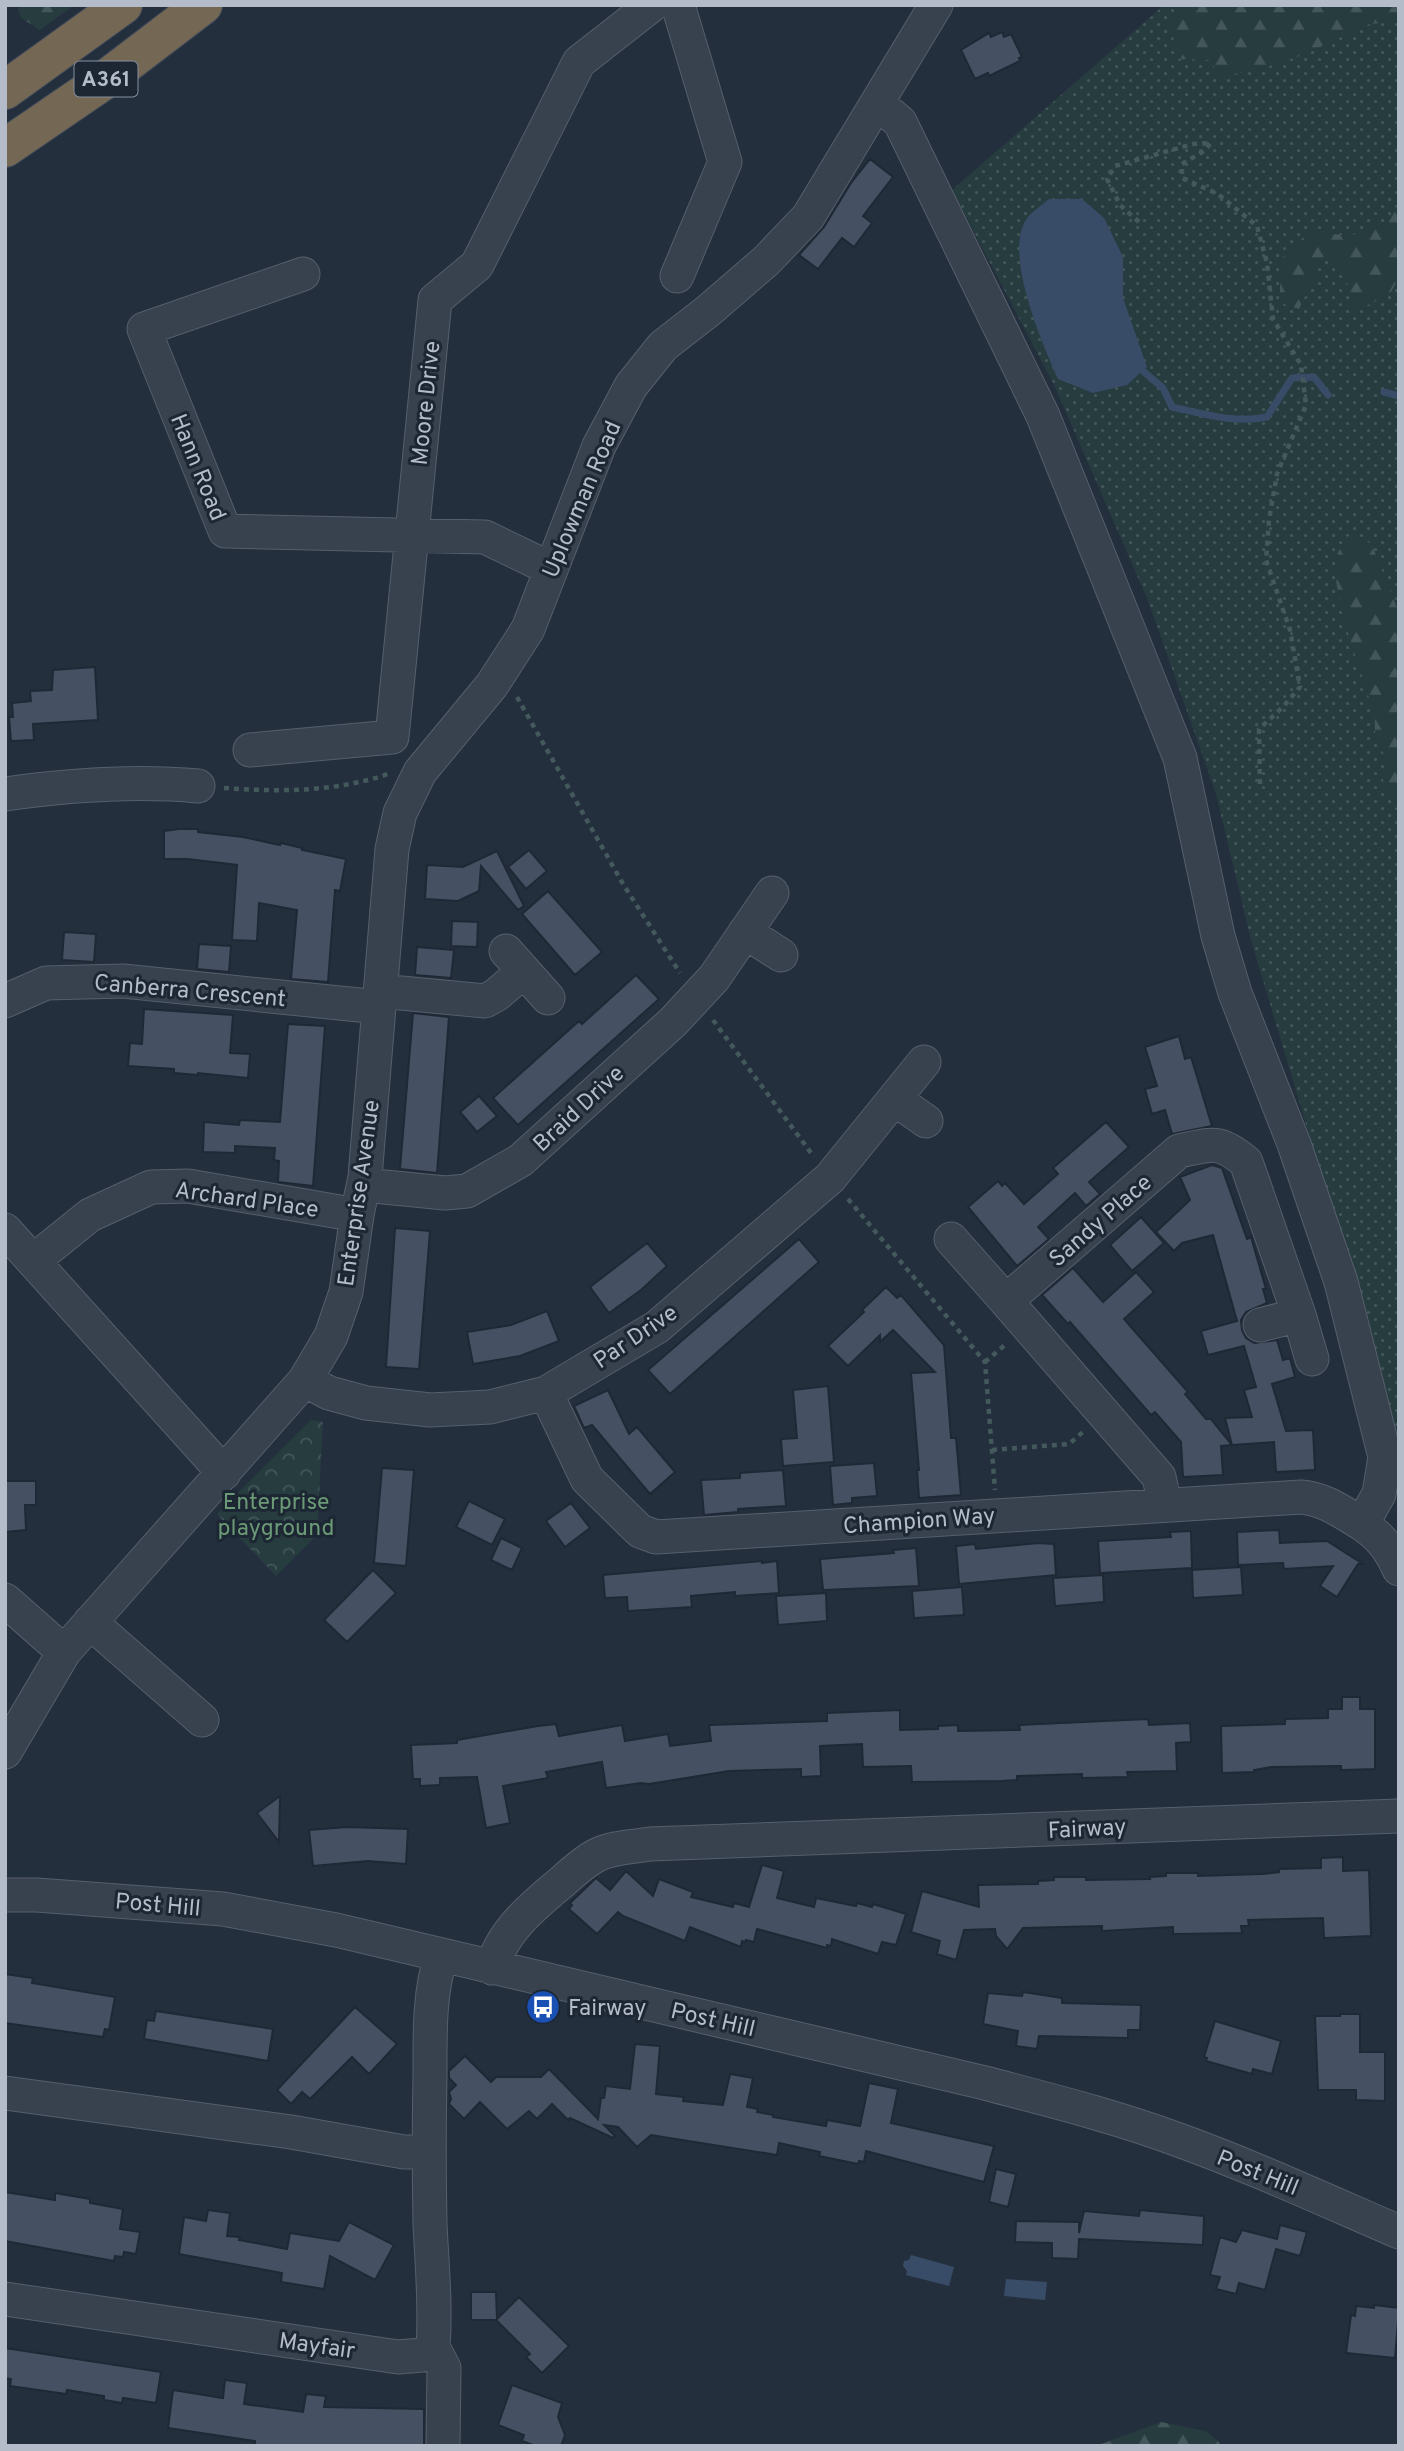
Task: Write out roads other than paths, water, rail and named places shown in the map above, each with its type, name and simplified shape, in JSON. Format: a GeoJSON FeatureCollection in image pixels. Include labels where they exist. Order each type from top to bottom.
{"type":"FeatureCollection","features":[{"type":"Feature","properties":{"kind":"highway","name":"A361"},"geometry":{"type":"LineString","coordinates":[[5,90],[123,5]]}},
{"type":"Feature","properties":{"kind":"highway","name":"A361"},"geometry":{"type":"LineString","coordinates":[[5,148],[106,79],[203,5]]}},
{"type":"Feature","properties":{"kind":"street","name":"Moore Drive"},"geometry":{"type":"LineString","coordinates":[[250,750],[392,737],[435,300],[477,265],[579,62],[652,5]]}},
{"type":"Feature","properties":{"kind":"street"},"geometry":{"type":"LineString","coordinates":[[677,276],[725,162],[678,5]]}},
{"type":"Feature","properties":{"kind":"street","name":"Uplowman Road"},"geometry":{"type":"LineString","coordinates":[[400,813],[420,772],[501,670],[528,629],[599,446],[631,386],[663,346],[766,261],[808,218],[936,5]]}},
{"type":"Feature","properties":{"kind":"street"},"geometry":{"type":"LineString","coordinates":[[877,103],[900,122],[1043,416],[1180,758],[1217,936],[1235,993],[1294,1144],[1341,1282],[1385,1457],[1379,1494],[1362,1524]]}},
{"type":"Feature","properties":{"kind":"street","name":"Hann Road"},"geometry":{"type":"LineString","coordinates":[[303,274],[144,329],[225,531],[485,537],[551,569]]}},
{"type":"Feature","properties":{"kind":"street"},"geometry":{"type":"LineString","coordinates":[[5,794],[67,785],[164,783],[198,786]]}},
{"type":"Feature","properties":{"kind":"street","name":"Enterprise Avenue"},"geometry":{"type":"LineString","coordinates":[[5,1752],[64,1652],[305,1380],[331,1336],[346,1292],[360,1200],[392,849],[400,813]]}},
{"type":"Feature","properties":{"kind":"street","name":"Braid Drive"},"geometry":{"type":"LineString","coordinates":[[360,1200],[467,1191],[521,1160],[673,1021],[714,978],[772,893]]}},
{"type":"Feature","properties":{"kind":"street"},"geometry":{"type":"LineString","coordinates":[[745,932],[781,955]]}},
{"type":"Feature","properties":{"kind":"street","name":"Canberra Crescent"},"geometry":{"type":"LineString","coordinates":[[5,1001],[46,982],[122,981],[379,999],[485,1001],[496,995],[515,961],[548,998]]}},
{"type":"Feature","properties":{"kind":"street","name":"Par Drive"},"geometry":{"type":"LineString","coordinates":[[305,1380],[329,1393],[366,1404],[430,1410],[490,1407],[547,1393],[657,1327],[830,1178],[896,1100],[924,1062]]}},
{"type":"Feature","properties":{"kind":"street"},"geometry":{"type":"LineString","coordinates":[[896,1100],[926,1121]]}},
{"type":"Feature","properties":{"kind":"street","name":"Sandy Place"},"geometry":{"type":"LineString","coordinates":[[1006,1301],[1179,1152],[1213,1144],[1228,1147],[1246,1162],[1312,1359]]}},
{"type":"Feature","properties":{"kind":"street","name":"Archard Place"},"geometry":{"type":"LineString","coordinates":[[33,1261],[90,1215],[151,1187],[188,1186],[360,1200]]}},
{"type":"Feature","properties":{"kind":"street"},"geometry":{"type":"LineString","coordinates":[[5,1230],[224,1473]]}},
{"type":"Feature","properties":{"kind":"street"},"geometry":{"type":"LineString","coordinates":[[951,1240],[1158,1477],[1165,1505]]}},
{"type":"Feature","properties":{"kind":"street"},"geometry":{"type":"LineString","coordinates":[[1260,1325],[1299,1315]]}},
{"type":"Feature","properties":{"kind":"street","name":"Champion Way"},"geometry":{"type":"LineString","coordinates":[[547,1393],[587,1479],[640,1531],[656,1538],[1301,1497],[1326,1503],[1376,1532],[1386,1543],[1399,1569]]}},
{"type":"Feature","properties":{"kind":"street"},"geometry":{"type":"LineString","coordinates":[[5,1600],[64,1652]]}},
{"type":"Feature","properties":{"kind":"street"},"geometry":{"type":"LineString","coordinates":[[90,1622],[202,1720]]}},
{"type":"Feature","properties":{"kind":"street","name":"Fairway"},"geometry":{"type":"LineString","coordinates":[[492,1968],[496,1953],[509,1933],[540,1900],[578,1868],[597,1855],[613,1850],[650,1844],[1399,1816]]}},
{"type":"Feature","properties":{"kind":"street","name":"Post Hill"},"geometry":{"type":"LineString","coordinates":[[5,1895],[223,1909],[336,1930],[832,2046],[1073,2107],[1175,2138],[1399,2232]]}},
{"type":"Feature","properties":{"kind":"street"},"geometry":{"type":"LineString","coordinates":[[442,1956],[436,1971],[433,2002],[429,2152],[433,2347],[444,2368],[443,2446]]}},
{"type":"Feature","properties":{"kind":"street"},"geometry":{"type":"LineString","coordinates":[[5,2093],[291,2132],[404,2152],[429,2152]]}},
{"type":"Feature","properties":{"kind":"street","name":"Mayfair"},"geometry":{"type":"LineString","coordinates":[[5,2299],[398,2357],[422,2355],[433,2347]]}},
{"type":"Feature","properties":{"kind":"water"},"geometry":{"type":"Polygon","coordinates":[[[1049,199],[1082,199],[1104,218],[1123,257],[1123,298],[1147,367],[1127,385],[1093,393],[1058,379],[1051,364],[1027,298],[1019,251],[1021,232],[1028,217],[1049,199]]]}},
{"type":"Feature","properties":{"kind":"water"},"geometry":{"type":"Polygon","coordinates":[[[911,2255],[954,2267],[949,2286],[906,2275],[904,2261],[909,2260],[911,2255]]]}},
{"type":"Feature","properties":{"kind":"water"},"geometry":{"type":"Polygon","coordinates":[[[1006,2279],[1047,2282],[1045,2300],[1004,2296],[1006,2279]]]}},
{"type":"Feature","properties":{"kind":"waterway"},"geometry":{"type":"LineString","coordinates":[[1143,371],[1163,388],[1172,407],[1220,417],[1267,417],[1292,378],[1314,377],[1328,395]]}},
{"type":"Feature","properties":{"kind":"waterway"},"geometry":{"type":"LineString","coordinates":[[1384,392],[1399,396]]}},
{"type":"Feature","properties":{"kind":"place","name":"Fairway"},"geometry":{"type":"Point","coordinates":[543,2007]}},
{"type":"Feature","properties":{"kind":"park label","name":"Enterprise playground"},"geometry":{"type":"Point","coordinates":[276,1514]}}]}
